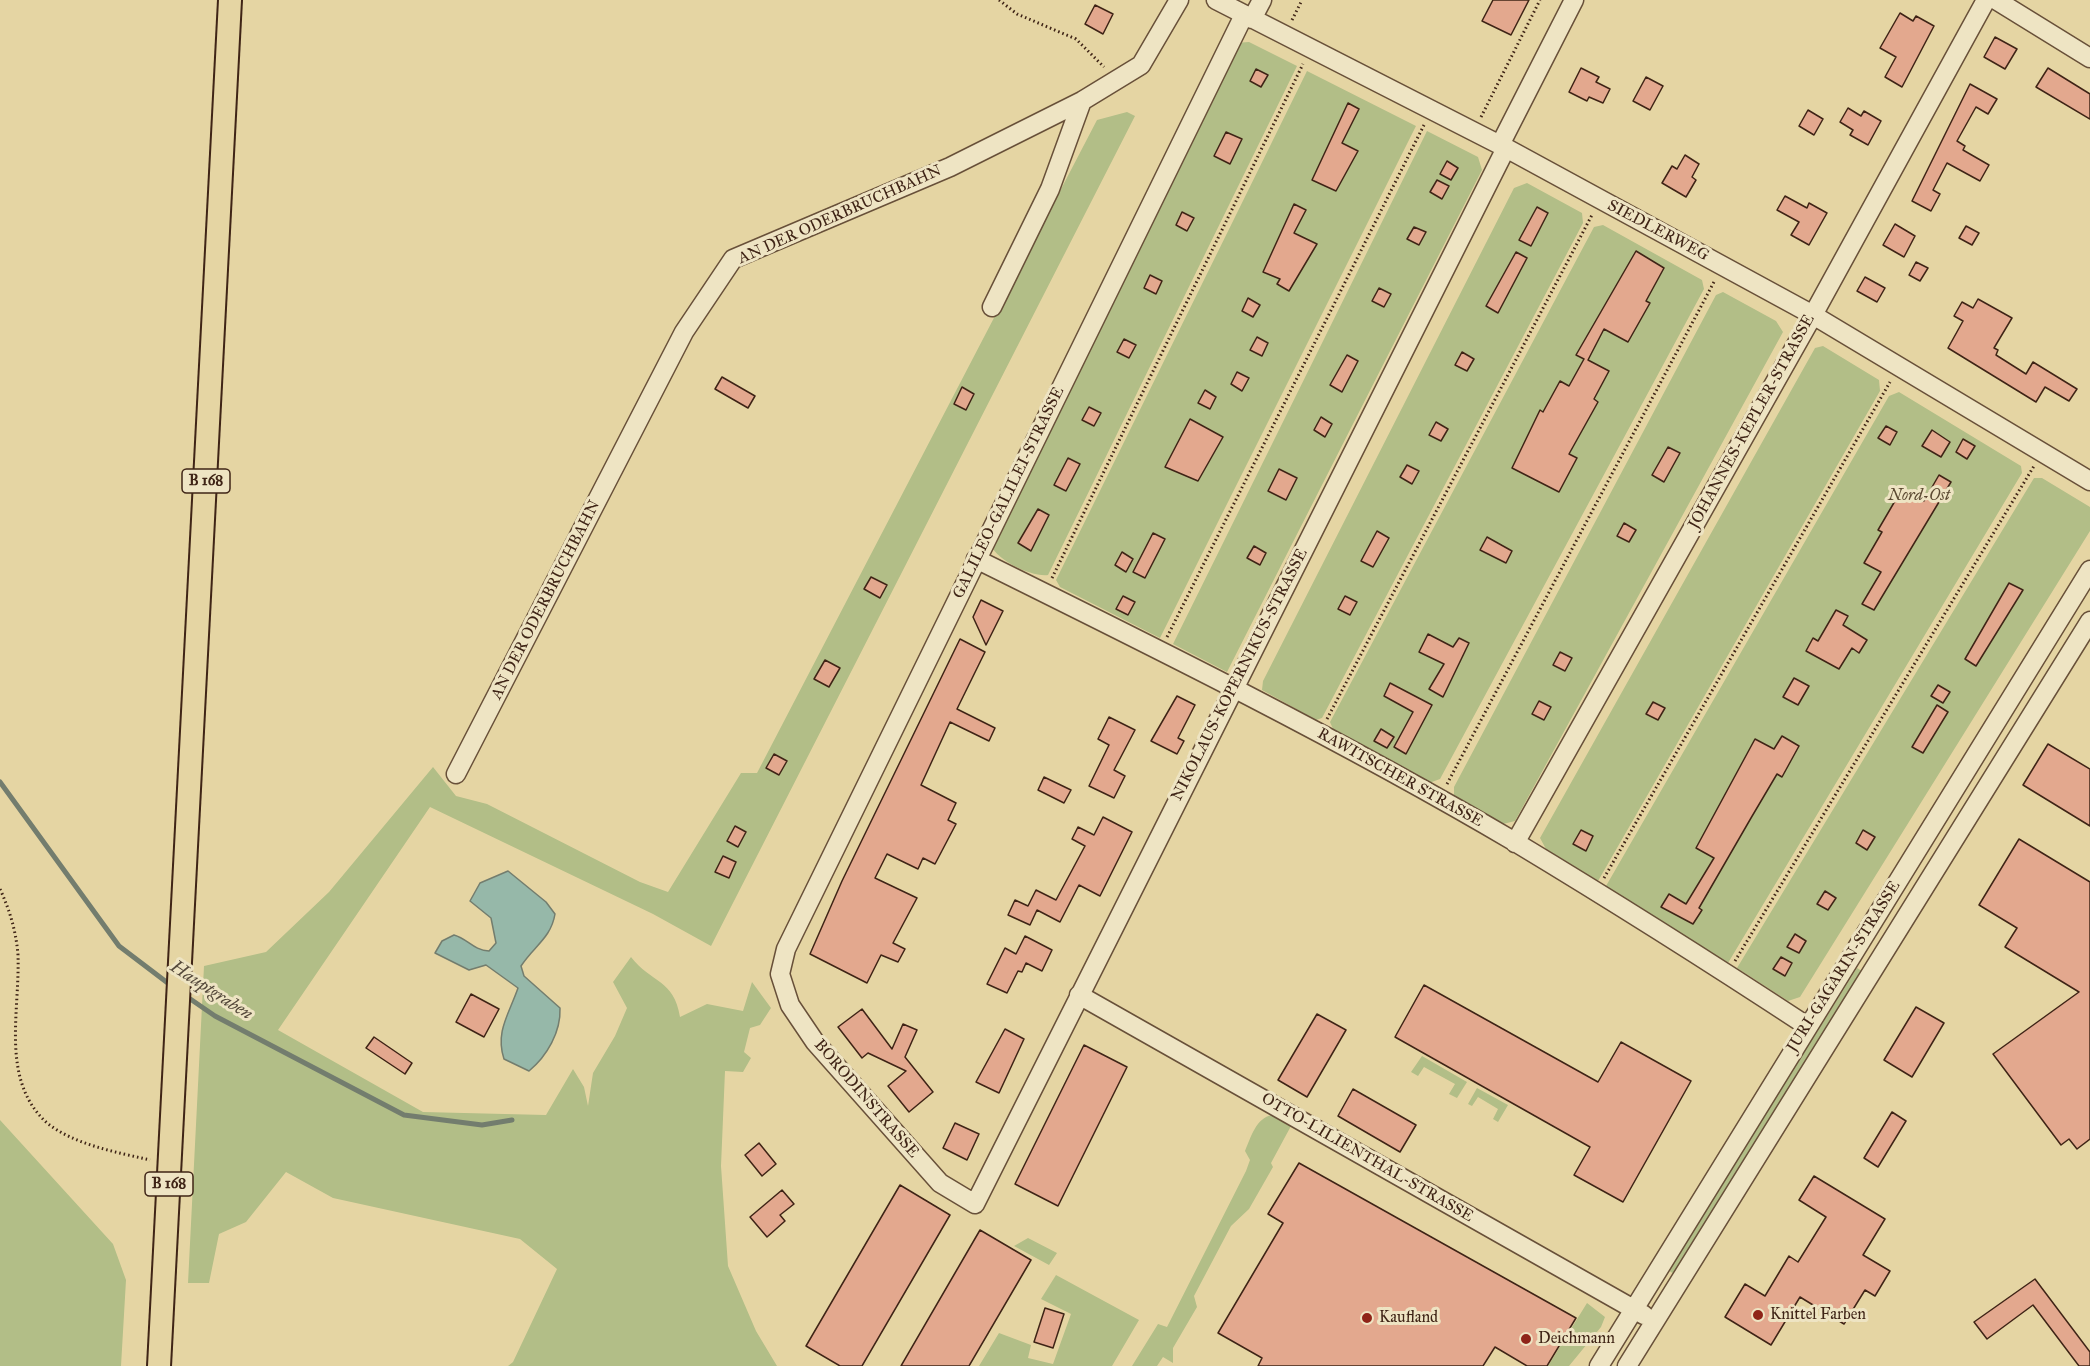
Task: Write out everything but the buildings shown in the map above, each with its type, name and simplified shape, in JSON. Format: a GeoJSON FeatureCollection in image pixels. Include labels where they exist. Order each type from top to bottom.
{"type":"FeatureCollection","features":[{"type":"Feature","properties":{"kind":"main road","name":"B 168"},"geometry":{"type":"LineString","coordinates":[[159,1366],[230,0]]}},
{"type":"Feature","properties":{"kind":"street","name":"AN DER ODERBRUCHBAHN"},"geometry":{"type":"LineString","coordinates":[[456,774],[684,332],[733,260],[950,167],[1082,101],[1134,69],[1179,0]]}},
{"type":"Feature","properties":{"kind":"street","name":"SIEDLERWEG"},"geometry":{"type":"LineString","coordinates":[[1216,0],[1503,147],[1813,315],[2090,481]]}},
{"type":"Feature","properties":{"kind":"street","name":"GALILEO-GALILEI-STRASSE"},"geometry":{"type":"LineString","coordinates":[[780,974],[786,950],[976,559],[1248,17],[1262,0]]}},
{"type":"Feature","properties":{"kind":"street","name":"NIKOLAUS-KOPERNIKUS-STRASSE"},"geometry":{"type":"LineString","coordinates":[[975,1204],[1503,147],[1574,0]]}},
{"type":"Feature","properties":{"kind":"street","name":"JOHANNES-KEPLER-STRASSE"},"geometry":{"type":"LineString","coordinates":[[1515,843],[1813,315],[1986,0]]}},
{"type":"Feature","properties":{"kind":"street"},"geometry":{"type":"LineString","coordinates":[[1996,0],[2090,58]]}},
{"type":"Feature","properties":{"kind":"street"},"geometry":{"type":"LineString","coordinates":[[992,307],[1050,189],[1082,101]]}},
{"type":"Feature","properties":{"kind":"street","name":"RAWITSCHER STRASSE"},"geometry":{"type":"LineString","coordinates":[[976,559],[1233,688],[1439,799],[1515,843],[1807,1026]]}},
{"type":"Feature","properties":{"kind":"street","name":"JURI-GAGARIN-STRASSE"},"geometry":{"type":"LineString","coordinates":[[1599,1366],[2090,570]]}},
{"type":"Feature","properties":{"kind":"street","name":"JURI-GAGARIN-STRASSE"},"geometry":{"type":"LineString","coordinates":[[1627,1366],[2090,621]]}},
{"type":"Feature","properties":{"kind":"street","name":"BORODINSTRASSE"},"geometry":{"type":"LineString","coordinates":[[780,974],[790,1005],[815,1042],[940,1183],[975,1204]]}},
{"type":"Feature","properties":{"kind":"street","name":"OTTO-LILIENTHAL-STRASSE"},"geometry":{"type":"LineString","coordinates":[[1079,995],[1655,1321]]}},
{"type":"Feature","properties":{"kind":"path"},"geometry":{"type":"LineString","coordinates":[[999,0],[1017,14],[1076,39],[1101,66],[1134,69]]}},
{"type":"Feature","properties":{"kind":"path"},"geometry":{"type":"LineString","coordinates":[[1473,132],[1540,0]]}},
{"type":"Feature","properties":{"kind":"path"},"geometry":{"type":"LineString","coordinates":[[1044,593],[1311,49]]}},
{"type":"Feature","properties":{"kind":"path"},"geometry":{"type":"LineString","coordinates":[[1160,652],[1431,110]]}},
{"type":"Feature","properties":{"kind":"path"},"geometry":{"type":"LineString","coordinates":[[1319,734],[1600,200]]}},
{"type":"Feature","properties":{"kind":"path"},"geometry":{"type":"LineString","coordinates":[[1439,799],[1723,266]]}},
{"type":"Feature","properties":{"kind":"path"},"geometry":{"type":"LineString","coordinates":[[1596,893],[1899,366]]}},
{"type":"Feature","properties":{"kind":"path"},"geometry":{"type":"LineString","coordinates":[[1726,975],[2043,452]]}},
{"type":"Feature","properties":{"kind":"path"},"geometry":{"type":"LineString","coordinates":[[0,890],[12,916],[18,955],[14,1034],[17,1080],[25,1100],[48,1123],[75,1138],[150,1160]]}},
{"type":"Feature","properties":{"kind":"green space"},"geometry":{"type":"Polygon","coordinates":[[[1249,42],[1297,66],[1048,575],[1025,571],[1001,557],[991,546],[1235,43],[1249,42]]]}},
{"type":"Feature","properties":{"kind":"green space"},"geometry":{"type":"Polygon","coordinates":[[[1307,71],[1416,126],[1160,638],[1060,587],[1056,580],[1307,71]]]}},
{"type":"Feature","properties":{"kind":"green space"},"geometry":{"type":"Polygon","coordinates":[[[1127,112],[1135,116],[711,946],[653,914],[430,807],[278,1030],[423,1112],[546,1115],[573,1069],[584,1087],[588,1106],[593,1073],[615,1036],[627,1008],[613,982],[631,957],[673,995],[680,1017],[707,1004],[743,1011],[752,982],[771,1008],[760,1025],[750,1028],[744,1052],[751,1058],[743,1072],[725,1071],[721,1166],[728,1266],[756,1331],[777,1366],[508,1366],[513,1362],[557,1269],[520,1239],[333,1198],[286,1172],[246,1222],[219,1234],[209,1283],[188,1283],[204,966],[266,952],[329,892],[433,767],[456,796],[487,804],[640,882],[668,892],[741,773],[757,773],[1097,120],[1127,112]]]}},
{"type":"Feature","properties":{"kind":"green space"},"geometry":{"type":"Polygon","coordinates":[[[1427,131],[1478,157],[1482,170],[1227,672],[1173,644],[1427,131]]]}},
{"type":"Feature","properties":{"kind":"green space"},"geometry":{"type":"Polygon","coordinates":[[[1527,183],[1582,213],[1583,223],[1322,718],[1316,720],[1262,690],[1263,681],[1514,188],[1527,183]]]}},
{"type":"Feature","properties":{"kind":"green space"},"geometry":{"type":"Polygon","coordinates":[[[1603,225],[1702,280],[1704,289],[1440,779],[1429,783],[1333,729],[1330,722],[1594,227],[1603,225]]]}},
{"type":"Feature","properties":{"kind":"green space"},"geometry":{"type":"Polygon","coordinates":[[[1723,292],[1776,321],[1783,332],[1515,821],[1503,824],[1454,797],[1454,787],[1716,295],[1723,292]]]}},
{"type":"Feature","properties":{"kind":"green space"},"geometry":{"type":"Polygon","coordinates":[[[1823,346],[1879,380],[1880,391],[1598,881],[1546,849],[1540,838],[1815,348],[1823,346]]]}},
{"type":"Feature","properties":{"kind":"green space","name":"Nord-Ost"},"geometry":{"type":"Polygon","coordinates":[[[1899,392],[2021,466],[2022,473],[1728,963],[1606,886],[1889,396],[1899,392]]]}},
{"type":"Feature","properties":{"kind":"green space"},"geometry":{"type":"Polygon","coordinates":[[[2034,478],[2042,478],[2090,507],[2090,531],[1800,997],[1788,1001],[1737,968],[2034,478]]]}},
{"type":"Feature","properties":{"kind":"green space"},"geometry":{"type":"Polygon","coordinates":[[[1857,968],[1862,971],[1674,1274],[1668,1270],[1857,968]]]}},
{"type":"Feature","properties":{"kind":"green space"},"geometry":{"type":"Polygon","coordinates":[[[1422,1056],[1467,1082],[1457,1098],[1449,1094],[1455,1084],[1424,1067],[1418,1076],[1411,1072],[1422,1056]]]}},
{"type":"Feature","properties":{"kind":"green space"},"geometry":{"type":"Polygon","coordinates":[[[1477,1088],[1508,1105],[1498,1122],[1493,1119],[1498,1109],[1478,1097],[1472,1106],[1468,1104],[1477,1088]]]}},
{"type":"Feature","properties":{"kind":"green space"},"geometry":{"type":"Polygon","coordinates":[[[1272,1115],[1291,1126],[1271,1163],[1273,1167],[1249,1209],[1231,1226],[1194,1296],[1197,1307],[1173,1348],[1173,1363],[1163,1357],[1157,1366],[1132,1366],[1158,1324],[1167,1327],[1246,1171],[1250,1160],[1245,1151],[1252,1134],[1262,1120],[1272,1115]]]}},
{"type":"Feature","properties":{"kind":"green space"},"geometry":{"type":"Polygon","coordinates":[[[0,1120],[113,1244],[126,1280],[121,1366],[0,1366],[0,1120]]]}},
{"type":"Feature","properties":{"kind":"green space"},"geometry":{"type":"Polygon","coordinates":[[[1028,1238],[1057,1253],[1049,1265],[1014,1246],[1028,1238]]]}},
{"type":"Feature","properties":{"kind":"green space"},"geometry":{"type":"Polygon","coordinates":[[[1056,1275],[1139,1320],[1112,1366],[979,1366],[999,1333],[1031,1345],[1028,1358],[1053,1364],[1071,1314],[1041,1299],[1056,1275]]]}},
{"type":"Feature","properties":{"kind":"green space"},"geometry":{"type":"Polygon","coordinates":[[[1587,1303],[1605,1317],[1601,1327],[1569,1366],[1548,1366],[1587,1303]]]}},
{"type":"Feature","properties":{"kind":"shaded area"},"geometry":{"type":"Polygon","coordinates":[[[508,871],[546,902],[555,914],[546,936],[521,966],[524,976],[560,1008],[558,1026],[552,1043],[529,1071],[504,1059],[502,1049],[504,1023],[518,988],[486,965],[469,970],[435,953],[442,941],[454,935],[479,949],[489,951],[496,943],[491,918],[470,901],[480,883],[508,871]]]}},
{"type":"Feature","properties":{"kind":"waterway","name":"Hauptgraben"},"geometry":{"type":"LineString","coordinates":[[0,782],[119,946],[173,987]]}},
{"type":"Feature","properties":{"kind":"waterway","name":"Hauptgraben"},"geometry":{"type":"LineString","coordinates":[[183,994],[215,1016],[404,1115],[482,1125],[512,1120]]}},
{"type":"Feature","properties":{"kind":"place","name":"Knittel Farben"},"geometry":{"type":"Point","coordinates":[1758,1315]}},
{"type":"Feature","properties":{"kind":"place","name":"Kaufland"},"geometry":{"type":"Point","coordinates":[1367,1318]}},
{"type":"Feature","properties":{"kind":"place","name":"Deichmann"},"geometry":{"type":"Point","coordinates":[1526,1339]}}]}
